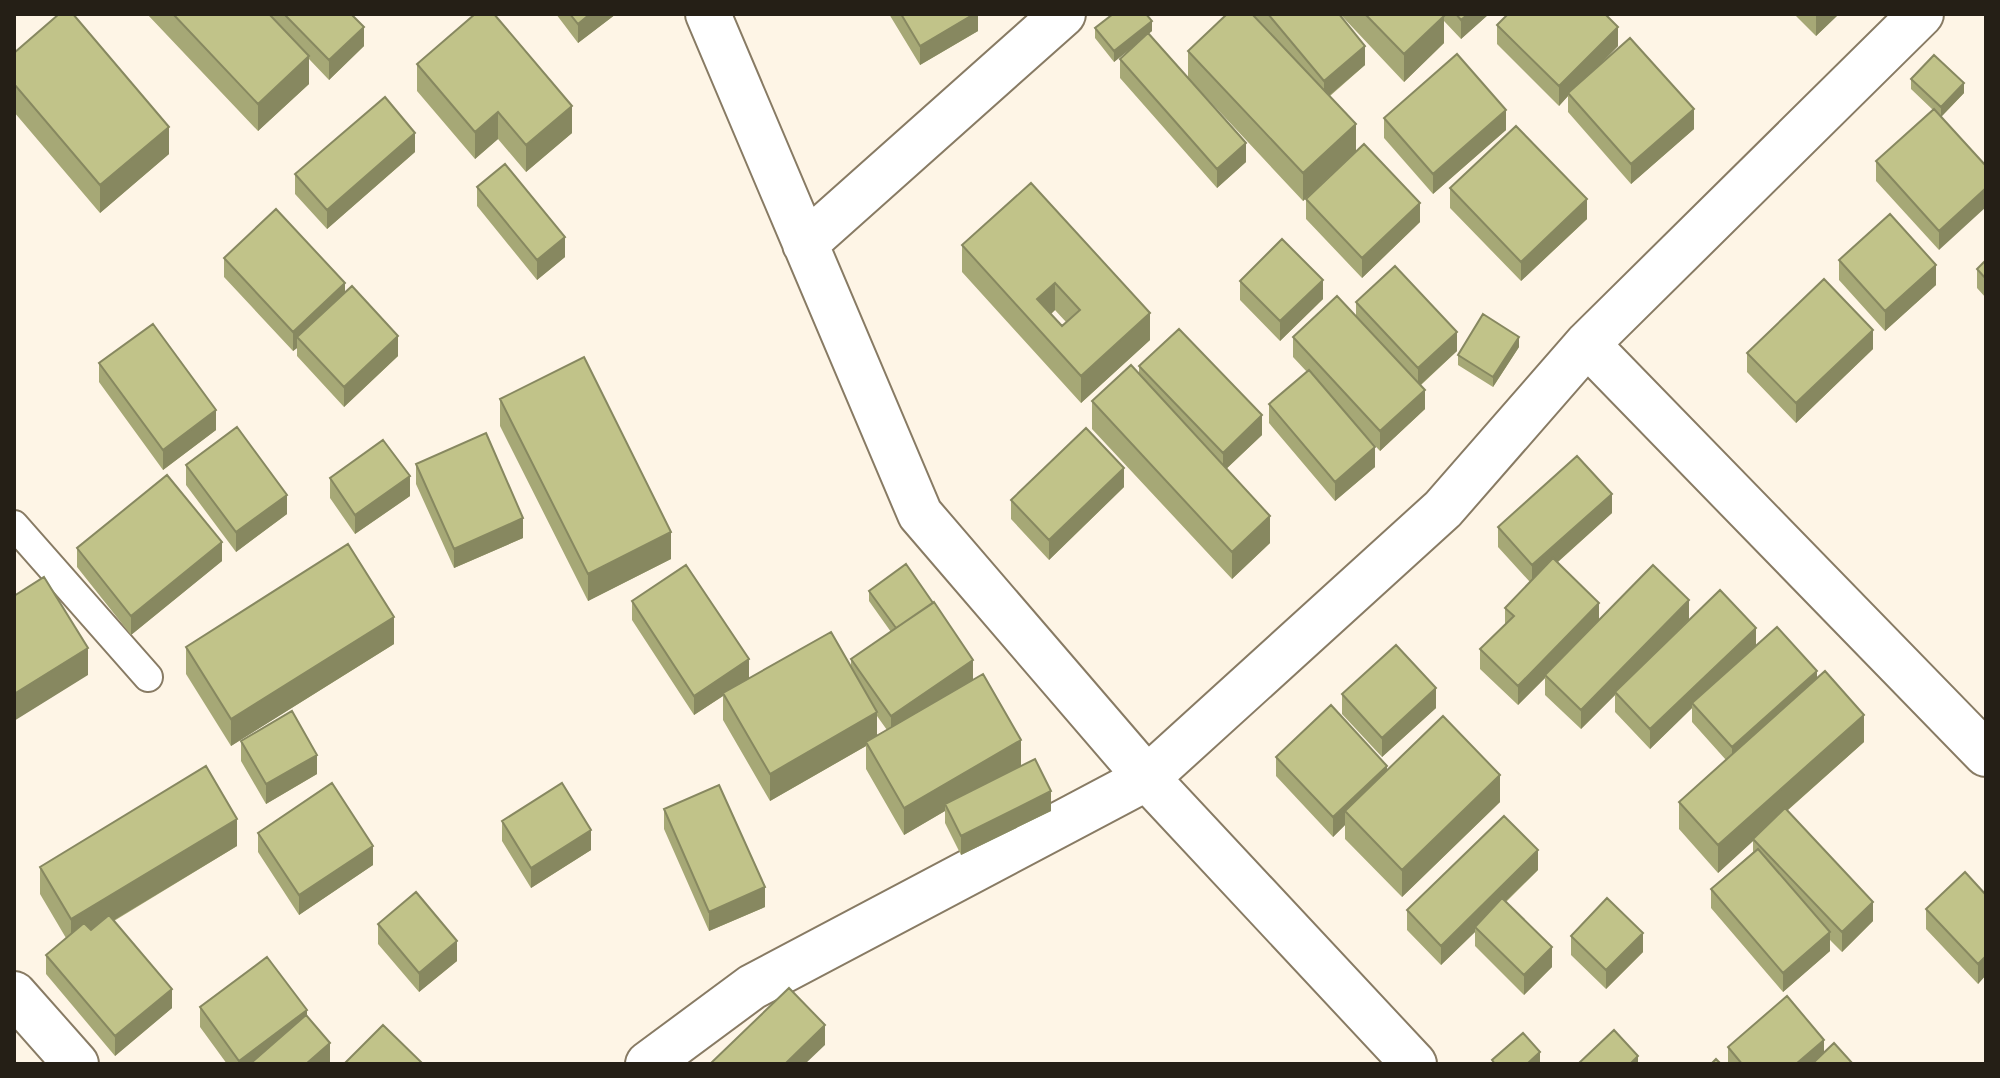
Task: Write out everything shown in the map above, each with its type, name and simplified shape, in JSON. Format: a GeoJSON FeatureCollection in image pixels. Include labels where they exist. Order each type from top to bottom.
{"type":"FeatureCollection","features":[{"type":"Feature","properties":{"kind":"street"},"geometry":{"type":"LineString","coordinates":[[708,14],[920,514],[1147,778],[1311,958],[1414,1064]]}},
{"type":"Feature","properties":{"kind":"street"},"geometry":{"type":"LineString","coordinates":[[805,244],[1063,14]]}},
{"type":"Feature","properties":{"kind":"street"},"geometry":{"type":"LineString","coordinates":[[648,1064],[752,987],[1147,778],[1443,509],[1587,344],[1921,14]]}},
{"type":"Feature","properties":{"kind":"street"},"geometry":{"type":"LineString","coordinates":[[1587,344],[1986,754]]}},
{"type":"Feature","properties":{"kind":"street"},"geometry":{"type":"LineString","coordinates":[[14,994],[76,1064]]}},
{"type":"Feature","properties":{"kind":"lane"},"geometry":{"type":"LineString","coordinates":[[14,525],[148,677]]}},
{"type":"Feature","properties":{"kind":"building"},"geometry":{"type":"Polygon","coordinates":[[[59,14],[73,14],[169,127],[100,185],[14,84],[14,53],[59,14]]]}},
{"type":"Feature","properties":{"kind":"building"},"geometry":{"type":"Polygon","coordinates":[[[173,14],[269,14],[309,56],[258,104],[173,14]]]}},
{"type":"Feature","properties":{"kind":"building"},"geometry":{"type":"Polygon","coordinates":[[[284,14],[351,14],[364,27],[329,60],[284,14]]]}},
{"type":"Feature","properties":{"kind":"building"},"geometry":{"type":"Polygon","coordinates":[[[475,14],[494,14],[572,106],[526,145],[498,112],[475,132],[417,64],[475,14]]]}},
{"type":"Feature","properties":{"kind":"building"},"geometry":{"type":"Polygon","coordinates":[[[570,14],[590,14],[578,24],[570,14]]]}},
{"type":"Feature","properties":{"kind":"building"},"geometry":{"type":"Polygon","coordinates":[[[901,14],[974,14],[920,46],[901,14]]]}},
{"type":"Feature","properties":{"kind":"building"},"geometry":{"type":"Polygon","coordinates":[[[1113,14],[1146,14],[1152,21],[1114,51],[1095,28],[1113,14]]]}},
{"type":"Feature","properties":{"kind":"building"},"geometry":{"type":"Polygon","coordinates":[[[1227,14],[1252,14],[1356,124],[1303,173],[1188,51],[1227,14]]]}},
{"type":"Feature","properties":{"kind":"building"},"geometry":{"type":"Polygon","coordinates":[[[1268,14],[1339,14],[1365,46],[1324,81],[1268,14]]]}},
{"type":"Feature","properties":{"kind":"building"},"geometry":{"type":"Polygon","coordinates":[[[1365,14],[1443,14],[1444,16],[1404,54],[1365,14]]]}},
{"type":"Feature","properties":{"kind":"building"},"geometry":{"type":"Polygon","coordinates":[[[1508,14],[1605,14],[1618,27],[1559,86],[1497,25],[1508,14]]]}},
{"type":"Feature","properties":{"kind":"building"},"geometry":{"type":"Polygon","coordinates":[[[1148,33],[1246,143],[1217,169],[1120,59],[1148,33]]]}},
{"type":"Feature","properties":{"kind":"building"},"geometry":{"type":"Polygon","coordinates":[[[1630,38],[1694,109],[1631,164],[1568,93],[1630,38]]]}},
{"type":"Feature","properties":{"kind":"building"},"geometry":{"type":"Polygon","coordinates":[[[1457,54],[1506,110],[1433,174],[1384,118],[1457,54]]]}},
{"type":"Feature","properties":{"kind":"building"},"geometry":{"type":"Polygon","coordinates":[[[1934,55],[1964,83],[1941,107],[1911,79],[1934,55]]]}},
{"type":"Feature","properties":{"kind":"building"},"geometry":{"type":"Polygon","coordinates":[[[385,97],[415,133],[327,210],[295,174],[385,97]]]}},
{"type":"Feature","properties":{"kind":"building"},"geometry":{"type":"Polygon","coordinates":[[[1934,109],[1986,166],[1986,188],[1939,231],[1876,161],[1934,109]]]}},
{"type":"Feature","properties":{"kind":"building"},"geometry":{"type":"Polygon","coordinates":[[[1516,126],[1587,199],[1521,262],[1450,188],[1516,126]]]}},
{"type":"Feature","properties":{"kind":"building"},"geometry":{"type":"Polygon","coordinates":[[[1364,144],[1420,203],[1362,258],[1306,199],[1364,144]]]}},
{"type":"Feature","properties":{"kind":"building"},"geometry":{"type":"Polygon","coordinates":[[[505,164],[565,237],[537,260],[477,187],[505,164]]]}},
{"type":"Feature","properties":{"kind":"building"},"geometry":{"type":"Polygon","coordinates":[[[1031,183],[1150,313],[1081,376],[962,245],[1031,183]],[[1055,283],[1037,299],[1062,326],[1080,310],[1055,283]]]}},
{"type":"Feature","properties":{"kind":"building"},"geometry":{"type":"Polygon","coordinates":[[[276,209],[345,283],[293,332],[224,258],[276,209]]]}},
{"type":"Feature","properties":{"kind":"building"},"geometry":{"type":"Polygon","coordinates":[[[1890,214],[1936,265],[1885,311],[1839,260],[1890,214]]]}},
{"type":"Feature","properties":{"kind":"building"},"geometry":{"type":"Polygon","coordinates":[[[1282,239],[1323,280],[1280,321],[1240,281],[1282,239]]]}},
{"type":"Feature","properties":{"kind":"building"},"geometry":{"type":"Polygon","coordinates":[[[1986,260],[1986,279],[1977,269],[1986,260]]]}},
{"type":"Feature","properties":{"kind":"building"},"geometry":{"type":"Polygon","coordinates":[[[1395,266],[1457,332],[1418,368],[1356,302],[1395,266]]]}},
{"type":"Feature","properties":{"kind":"building"},"geometry":{"type":"Polygon","coordinates":[[[1824,279],[1873,330],[1796,403],[1747,353],[1824,279]]]}},
{"type":"Feature","properties":{"kind":"building"},"geometry":{"type":"Polygon","coordinates":[[[352,286],[398,336],[344,387],[297,337],[352,286]]]}},
{"type":"Feature","properties":{"kind":"building"},"geometry":{"type":"Polygon","coordinates":[[[1337,296],[1425,390],[1380,431],[1293,337],[1337,296]]]}},
{"type":"Feature","properties":{"kind":"building"},"geometry":{"type":"Polygon","coordinates":[[[1483,314],[1519,337],[1493,377],[1458,355],[1483,314]]]}},
{"type":"Feature","properties":{"kind":"building"},"geometry":{"type":"Polygon","coordinates":[[[153,324],[216,410],[163,450],[99,363],[153,324]]]}},
{"type":"Feature","properties":{"kind":"building"},"geometry":{"type":"Polygon","coordinates":[[[1179,329],[1262,415],[1223,453],[1139,366],[1179,329]]]}},
{"type":"Feature","properties":{"kind":"building"},"geometry":{"type":"Polygon","coordinates":[[[584,357],[671,532],[588,574],[500,399],[584,357]]]}},
{"type":"Feature","properties":{"kind":"building"},"geometry":{"type":"Polygon","coordinates":[[[1131,365],[1270,516],[1232,552],[1092,401],[1131,365]]]}},
{"type":"Feature","properties":{"kind":"building"},"geometry":{"type":"Polygon","coordinates":[[[1309,370],[1375,447],[1335,482],[1269,404],[1309,370]]]}},
{"type":"Feature","properties":{"kind":"building"},"geometry":{"type":"Polygon","coordinates":[[[237,427],[287,495],[236,532],[186,465],[237,427]]]}},
{"type":"Feature","properties":{"kind":"building"},"geometry":{"type":"Polygon","coordinates":[[[1086,428],[1124,468],[1049,540],[1011,500],[1086,428]]]}},
{"type":"Feature","properties":{"kind":"building"},"geometry":{"type":"Polygon","coordinates":[[[486,433],[523,518],[454,549],[416,464],[486,433]]]}},
{"type":"Feature","properties":{"kind":"building"},"geometry":{"type":"Polygon","coordinates":[[[383,440],[410,476],[355,515],[330,478],[383,440]]]}},
{"type":"Feature","properties":{"kind":"building"},"geometry":{"type":"Polygon","coordinates":[[[1577,456],[1612,494],[1532,565],[1498,527],[1577,456]]]}},
{"type":"Feature","properties":{"kind":"building"},"geometry":{"type":"Polygon","coordinates":[[[167,475],[222,542],[131,616],[77,548],[167,475]]]}},
{"type":"Feature","properties":{"kind":"building"},"geometry":{"type":"Polygon","coordinates":[[[348,544],[394,617],[231,719],[186,647],[348,544]]]}},
{"type":"Feature","properties":{"kind":"building"},"geometry":{"type":"Polygon","coordinates":[[[1553,558],[1599,603],[1518,686],[1480,649],[1514,616],[1505,608],[1553,558]]]}},
{"type":"Feature","properties":{"kind":"building"},"geometry":{"type":"Polygon","coordinates":[[[906,564],[933,603],[896,628],[869,591],[906,564]]]}},
{"type":"Feature","properties":{"kind":"building"},"geometry":{"type":"Polygon","coordinates":[[[686,565],[749,659],[694,696],[632,601],[686,565]]]}},
{"type":"Feature","properties":{"kind":"building"},"geometry":{"type":"Polygon","coordinates":[[[1653,565],[1689,600],[1581,710],[1545,675],[1653,565]]]}},
{"type":"Feature","properties":{"kind":"building"},"geometry":{"type":"Polygon","coordinates":[[[44,577],[88,648],[14,694],[14,596],[44,577]]]}},
{"type":"Feature","properties":{"kind":"building"},"geometry":{"type":"Polygon","coordinates":[[[1720,590],[1756,628],[1650,729],[1615,692],[1720,590]]]}},
{"type":"Feature","properties":{"kind":"building"},"geometry":{"type":"Polygon","coordinates":[[[934,602],[973,660],[891,716],[851,659],[934,602]]]}},
{"type":"Feature","properties":{"kind":"building"},"geometry":{"type":"Polygon","coordinates":[[[1777,627],[1817,671],[1732,747],[1692,703],[1777,627]]]}},
{"type":"Feature","properties":{"kind":"building"},"geometry":{"type":"Polygon","coordinates":[[[831,632],[877,712],[770,774],[723,693],[831,632]]]}},
{"type":"Feature","properties":{"kind":"building"},"geometry":{"type":"Polygon","coordinates":[[[1396,645],[1436,688],[1382,738],[1342,694],[1396,645]]]}},
{"type":"Feature","properties":{"kind":"building"},"geometry":{"type":"Polygon","coordinates":[[[1825,671],[1864,715],[1718,845],[1679,802],[1825,671]]]}},
{"type":"Feature","properties":{"kind":"building"},"geometry":{"type":"Polygon","coordinates":[[[983,674],[1021,740],[904,808],[866,742],[983,674]]]}},
{"type":"Feature","properties":{"kind":"building"},"geometry":{"type":"Polygon","coordinates":[[[1331,705],[1387,766],[1333,817],[1276,757],[1331,705]]]}},
{"type":"Feature","properties":{"kind":"building"},"geometry":{"type":"Polygon","coordinates":[[[292,711],[317,755],[266,784],[241,741],[292,711]]]}},
{"type":"Feature","properties":{"kind":"building"},"geometry":{"type":"Polygon","coordinates":[[[1443,716],[1500,775],[1402,870],[1345,811],[1443,716]]]}},
{"type":"Feature","properties":{"kind":"building"},"geometry":{"type":"Polygon","coordinates":[[[1035,759],[1051,791],[961,836],[945,804],[1035,759]]]}},
{"type":"Feature","properties":{"kind":"building"},"geometry":{"type":"Polygon","coordinates":[[[206,766],[237,819],[71,919],[40,867],[206,766]]]}},
{"type":"Feature","properties":{"kind":"building"},"geometry":{"type":"Polygon","coordinates":[[[332,783],[373,846],[299,895],[258,833],[332,783]]]}},
{"type":"Feature","properties":{"kind":"building"},"geometry":{"type":"Polygon","coordinates":[[[562,783],[591,830],[531,868],[502,821],[562,783]]]}},
{"type":"Feature","properties":{"kind":"building"},"geometry":{"type":"Polygon","coordinates":[[[719,785],[765,887],[709,912],[664,809],[719,785]]]}},
{"type":"Feature","properties":{"kind":"building"},"geometry":{"type":"Polygon","coordinates":[[[1785,808],[1873,902],[1842,932],[1753,839],[1785,808]]]}},
{"type":"Feature","properties":{"kind":"building"},"geometry":{"type":"Polygon","coordinates":[[[1504,816],[1538,850],[1441,946],[1407,910],[1504,816]]]}},
{"type":"Feature","properties":{"kind":"building"},"geometry":{"type":"Polygon","coordinates":[[[1758,849],[1830,932],[1783,973],[1711,889],[1758,849]]]}},
{"type":"Feature","properties":{"kind":"building"},"geometry":{"type":"Polygon","coordinates":[[[1965,872],[1986,895],[1986,956],[1978,964],[1926,909],[1965,872]]]}},
{"type":"Feature","properties":{"kind":"building"},"geometry":{"type":"Polygon","coordinates":[[[416,892],[457,941],[419,973],[378,924],[416,892]]]}},
{"type":"Feature","properties":{"kind":"building"},"geometry":{"type":"Polygon","coordinates":[[[1502,898],[1552,947],[1524,975],[1475,927],[1502,898]]]}},
{"type":"Feature","properties":{"kind":"building"},"geometry":{"type":"Polygon","coordinates":[[[1607,898],[1643,933],[1606,970],[1571,936],[1607,898]]]}},
{"type":"Feature","properties":{"kind":"building"},"geometry":{"type":"Polygon","coordinates":[[[109,915],[172,989],[115,1036],[46,955],[84,923],[91,930],[109,915]]]}},
{"type":"Feature","properties":{"kind":"building"},"geometry":{"type":"Polygon","coordinates":[[[267,957],[307,1010],[239,1061],[200,1007],[267,957]]]}},
{"type":"Feature","properties":{"kind":"building"},"geometry":{"type":"Polygon","coordinates":[[[789,988],[825,1025],[785,1064],[710,1064],[789,988]]]}},
{"type":"Feature","properties":{"kind":"building"},"geometry":{"type":"Polygon","coordinates":[[[1787,996],[1824,1040],[1796,1064],[1742,1064],[1728,1047],[1787,996]]]}},
{"type":"Feature","properties":{"kind":"building"},"geometry":{"type":"Polygon","coordinates":[[[306,1015],[330,1043],[306,1064],[250,1064],[306,1015]]]}},
{"type":"Feature","properties":{"kind":"building"},"geometry":{"type":"Polygon","coordinates":[[[383,1025],[423,1064],[344,1064],[383,1025]]]}},
{"type":"Feature","properties":{"kind":"building"},"geometry":{"type":"Polygon","coordinates":[[[1614,1030],[1638,1056],[1630,1064],[1578,1064],[1614,1030]]]}},
{"type":"Feature","properties":{"kind":"building"},"geometry":{"type":"Polygon","coordinates":[[[1523,1033],[1540,1052],[1527,1064],[1495,1064],[1492,1060],[1523,1033]]]}},
{"type":"Feature","properties":{"kind":"building"},"geometry":{"type":"Polygon","coordinates":[[[1834,1043],[1853,1064],[1812,1064],[1834,1043]]]}}]}
